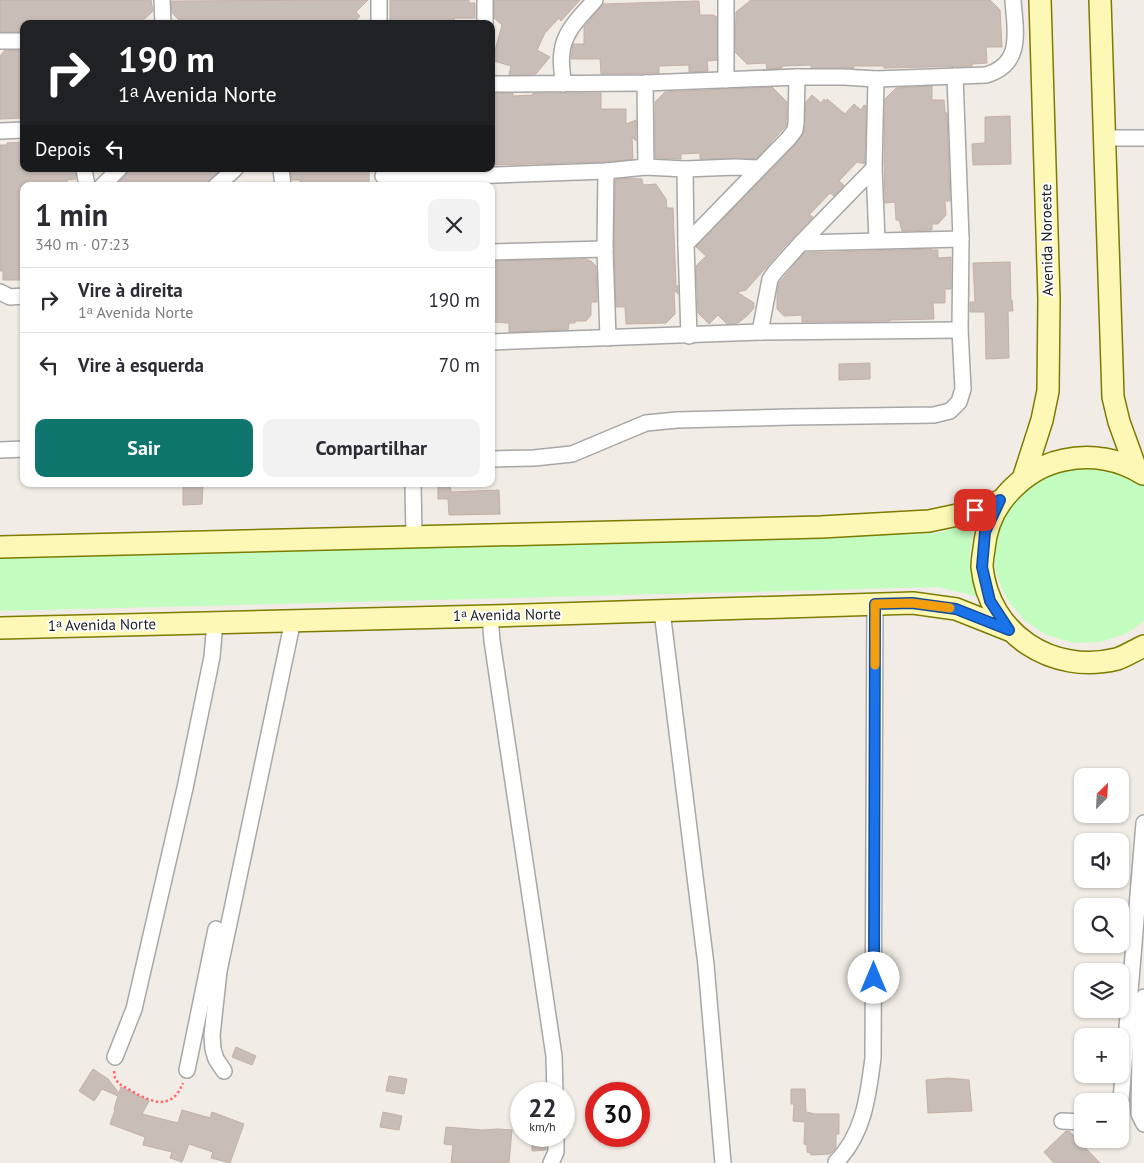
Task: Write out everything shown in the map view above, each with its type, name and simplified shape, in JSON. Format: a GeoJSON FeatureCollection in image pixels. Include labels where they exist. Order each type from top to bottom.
{"type":"FeatureCollection","features":[{"type":"Feature","properties":{"kind":"main road","name":"Avenida Noroeste"},"geometry":{"type":"LineString","coordinates":[[1024,476],[1042,420],[1048,390],[1049,298],[1040,0]]}},
{"type":"Feature","properties":{"kind":"main road"},"geometry":{"type":"LineString","coordinates":[[1100,0],[1113,397],[1119,422],[1140,472]]}},
{"type":"Feature","properties":{"kind":"main road"},"geometry":{"type":"LineString","coordinates":[[1140,472],[1108,459],[1079,456],[1050,462],[1024,476],[1000,500],[985,532],[982,567],[990,601],[1009,630],[1032,648],[1060,660],[1089,663],[1118,658],[1144,646]]}},
{"type":"Feature","properties":{"kind":"main road"},"geometry":{"type":"LineString","coordinates":[[0,547],[821,527],[929,521],[962,514],[1000,500]]}},
{"type":"Feature","properties":{"kind":"main road","name":"1ᵃ Avenida Norte"},"geometry":{"type":"LineString","coordinates":[[0,628],[912,603],[956,609],[1009,630]]}},
{"type":"Feature","properties":{"kind":"street"},"geometry":{"type":"LineString","coordinates":[[162,0],[163,20]]}},
{"type":"Feature","properties":{"kind":"street"},"geometry":{"type":"LineString","coordinates":[[379,0],[379,20]]}},
{"type":"Feature","properties":{"kind":"street"},"geometry":{"type":"LineString","coordinates":[[485,0],[486,20]]}},
{"type":"Feature","properties":{"kind":"street"},"geometry":{"type":"LineString","coordinates":[[563,84],[561,54],[564,40],[572,26],[595,0]]}},
{"type":"Feature","properties":{"kind":"street"},"geometry":{"type":"LineString","coordinates":[[726,0],[726,80]]}},
{"type":"Feature","properties":{"kind":"street"},"geometry":{"type":"LineString","coordinates":[[495,84],[644,83],[797,77],[844,77],[876,80],[986,74],[995,72],[1006,64],[1012,56],[1016,42],[1013,0]]}},
{"type":"Feature","properties":{"kind":"street"},"geometry":{"type":"LineString","coordinates":[[0,41],[20,40]]}},
{"type":"Feature","properties":{"kind":"street"},"geometry":{"type":"LineString","coordinates":[[495,459],[534,458],[572,454],[646,423],[686,420],[934,415],[950,411],[960,402],[963,390],[955,76]]}},
{"type":"Feature","properties":{"kind":"street"},"geometry":{"type":"LineString","coordinates":[[686,244],[795,130],[797,77]]}},
{"type":"Feature","properties":{"kind":"street"},"geometry":{"type":"LineString","coordinates":[[876,80],[874,168],[877,240]]}},
{"type":"Feature","properties":{"kind":"street"},"geometry":{"type":"LineString","coordinates":[[644,83],[646,167]]}},
{"type":"Feature","properties":{"kind":"street"},"geometry":{"type":"LineString","coordinates":[[0,131],[20,130]]}},
{"type":"Feature","properties":{"kind":"street"},"geometry":{"type":"LineString","coordinates":[[1104,138],[1144,138]]}},
{"type":"Feature","properties":{"kind":"street"},"geometry":{"type":"LineString","coordinates":[[383,177],[470,181],[646,167],[685,169],[758,168]]}},
{"type":"Feature","properties":{"kind":"street"},"geometry":{"type":"LineString","coordinates":[[760,332],[770,280],[775,272],[874,168]]}},
{"type":"Feature","properties":{"kind":"street"},"geometry":{"type":"LineString","coordinates":[[685,169],[689,336]]}},
{"type":"Feature","properties":{"kind":"street"},"geometry":{"type":"LineString","coordinates":[[606,171],[604,249],[608,338]]}},
{"type":"Feature","properties":{"kind":"street"},"geometry":{"type":"LineString","coordinates":[[106,182],[116,172]]}},
{"type":"Feature","properties":{"kind":"street"},"geometry":{"type":"LineString","coordinates":[[220,182],[232,172]]}},
{"type":"Feature","properties":{"kind":"street"},"geometry":{"type":"LineString","coordinates":[[801,243],[960,239]]}},
{"type":"Feature","properties":{"kind":"street"},"geometry":{"type":"LineString","coordinates":[[495,252],[604,249]]}},
{"type":"Feature","properties":{"kind":"street"},"geometry":{"type":"LineString","coordinates":[[0,292],[10,296],[20,296]]}},
{"type":"Feature","properties":{"kind":"street"},"geometry":{"type":"LineString","coordinates":[[495,342],[760,332],[960,330]]}},
{"type":"Feature","properties":{"kind":"street"},"geometry":{"type":"LineString","coordinates":[[0,450],[20,449]]}},
{"type":"Feature","properties":{"kind":"street"},"geometry":{"type":"LineString","coordinates":[[413,487],[414,537]]}},
{"type":"Feature","properties":{"kind":"street"},"geometry":{"type":"LineString","coordinates":[[836,1162],[846,1152],[858,1130],[866,1102],[874,1058],[875,604]]}},
{"type":"Feature","properties":{"kind":"street"},"geometry":{"type":"LineString","coordinates":[[662,611],[706,966],[723,1163]]}},
{"type":"Feature","properties":{"kind":"street"},"geometry":{"type":"LineString","coordinates":[[490,616],[554,1056],[555,1082]]}},
{"type":"Feature","properties":{"kind":"street"},"geometry":{"type":"LineString","coordinates":[[187,1070],[266,699],[290,620]]}},
{"type":"Feature","properties":{"kind":"street"},"geometry":{"type":"LineString","coordinates":[[224,1072],[213,1050],[212,1035],[219,971],[290,620]]}},
{"type":"Feature","properties":{"kind":"street"},"geometry":{"type":"LineString","coordinates":[[115,1057],[134,1009],[185,788],[212,657],[215,622]]}},
{"type":"Feature","properties":{"kind":"street"},"geometry":{"type":"LineString","coordinates":[[1122,1093],[1144,823]]}},
{"type":"Feature","properties":{"kind":"street"},"geometry":{"type":"LineString","coordinates":[[1144,997],[1140,1050],[1139,1114],[1144,1124]]}},
{"type":"Feature","properties":{"kind":"street"},"geometry":{"type":"LineString","coordinates":[[1062,1121],[1074,1122]]}},
{"type":"Feature","properties":{"kind":"street"},"geometry":{"type":"LineString","coordinates":[[551,1163],[556,1147]]}},
{"type":"Feature","properties":{"kind":"path"},"geometry":{"type":"LineString","coordinates":[[115,1057],[115,1078],[119,1084],[159,1103],[168,1102],[176,1096],[182,1086],[187,1070]]}},
{"type":"Feature","properties":{"kind":"green space"},"geometry":{"type":"Polygon","coordinates":[[[1083,462],[1135,477],[1144,485],[1144,621],[1126,634],[1100,642],[1073,643],[1047,635],[1024,620],[1007,599],[996,574],[994,548],[999,521],[1032,479],[1083,462]]]}},
{"type":"Feature","properties":{"kind":"green space"},"geometry":{"type":"Polygon","coordinates":[[[974,521],[969,560],[978,597],[938,587],[0,611],[0,555],[939,533],[974,521]]]}},
{"type":"Feature","properties":{"kind":"building"},"geometry":{"type":"Polygon","coordinates":[[[0,0],[151,0],[153,11],[143,20],[20,20],[20,32],[0,32],[0,0]]]}},
{"type":"Feature","properties":{"kind":"building"},"geometry":{"type":"Polygon","coordinates":[[[368,0],[356,12],[360,16],[357,20],[179,20],[172,13],[171,1],[368,0]]]}},
{"type":"Feature","properties":{"kind":"building"},"geometry":{"type":"Polygon","coordinates":[[[390,0],[469,0],[469,3],[475,3],[475,18],[454,18],[454,20],[390,20],[390,0]]]}},
{"type":"Feature","properties":{"kind":"building"},"geometry":{"type":"Polygon","coordinates":[[[494,0],[580,0],[561,21],[559,18],[545,33],[537,50],[550,57],[536,74],[509,75],[511,66],[495,61],[495,51],[502,25],[494,18],[494,0]]]}},
{"type":"Feature","properties":{"kind":"building"},"geometry":{"type":"Polygon","coordinates":[[[751,0],[990,0],[1000,10],[1002,47],[986,47],[987,63],[972,64],[972,66],[811,68],[811,65],[782,66],[782,68],[767,69],[766,63],[747,64],[735,52],[736,12],[751,0]]]}},
{"type":"Feature","properties":{"kind":"building"},"geometry":{"type":"Polygon","coordinates":[[[699,1],[700,15],[713,15],[717,17],[717,60],[707,61],[708,71],[689,72],[689,65],[659,66],[659,73],[601,74],[600,59],[571,59],[573,44],[584,44],[584,27],[603,4],[699,1]]]}},
{"type":"Feature","properties":{"kind":"building"},"geometry":{"type":"Polygon","coordinates":[[[5,50],[20,50],[20,118],[0,119],[0,56],[5,50]]]}},
{"type":"Feature","properties":{"kind":"building"},"geometry":{"type":"Polygon","coordinates":[[[932,86],[932,100],[944,100],[945,113],[947,113],[950,201],[945,201],[946,215],[938,224],[932,224],[932,230],[902,231],[899,220],[896,220],[895,202],[885,203],[885,99],[896,88],[932,86]]]}},
{"type":"Feature","properties":{"kind":"building"},"geometry":{"type":"Polygon","coordinates":[[[772,87],[787,102],[786,126],[756,159],[700,159],[700,153],[681,154],[681,159],[655,158],[655,102],[665,92],[772,87]]]}},
{"type":"Feature","properties":{"kind":"building"},"geometry":{"type":"Polygon","coordinates":[[[513,93],[513,96],[533,95],[533,93],[601,93],[601,109],[626,109],[626,124],[636,120],[636,141],[632,137],[633,159],[605,162],[495,165],[495,94],[513,93]]]}},
{"type":"Feature","properties":{"kind":"building"},"geometry":{"type":"Polygon","coordinates":[[[812,95],[821,103],[824,99],[826,101],[827,99],[845,114],[854,104],[861,110],[864,105],[866,106],[865,164],[857,162],[839,181],[844,185],[834,196],[830,193],[809,215],[813,217],[746,290],[737,292],[754,303],[754,308],[747,316],[738,323],[727,324],[718,315],[709,324],[698,313],[696,266],[706,256],[696,247],[796,144],[804,131],[806,102],[812,95]]]}},
{"type":"Feature","properties":{"kind":"building"},"geometry":{"type":"Polygon","coordinates":[[[1010,116],[1011,164],[973,165],[972,144],[985,143],[985,117],[1010,116]]]}},
{"type":"Feature","properties":{"kind":"building"},"geometry":{"type":"Polygon","coordinates":[[[20,142],[20,172],[75,172],[76,179],[67,180],[67,182],[20,182],[20,280],[3,280],[3,271],[0,271],[0,145],[7,145],[7,143],[20,142]]]}},
{"type":"Feature","properties":{"kind":"building"},"geometry":{"type":"Polygon","coordinates":[[[127,172],[218,172],[208,182],[119,182],[127,172]]]}},
{"type":"Feature","properties":{"kind":"building"},"geometry":{"type":"Polygon","coordinates":[[[291,172],[369,172],[369,182],[300,182],[300,180],[292,180],[291,172]]]}},
{"type":"Feature","properties":{"kind":"building"},"geometry":{"type":"Polygon","coordinates":[[[626,178],[642,179],[643,185],[656,184],[666,199],[667,208],[673,208],[676,287],[678,285],[678,294],[674,290],[675,314],[666,323],[626,324],[625,307],[616,307],[614,249],[615,180],[626,178]]]}},
{"type":"Feature","properties":{"kind":"building"},"geometry":{"type":"Polygon","coordinates":[[[938,250],[938,258],[951,257],[951,289],[945,289],[945,303],[933,303],[934,319],[802,322],[802,315],[784,316],[777,309],[779,283],[804,253],[938,250]]]}},
{"type":"Feature","properties":{"kind":"building"},"geometry":{"type":"Polygon","coordinates":[[[585,259],[591,261],[596,266],[597,302],[591,302],[591,315],[586,321],[569,323],[568,330],[509,332],[509,323],[495,322],[495,261],[585,259]]]}},
{"type":"Feature","properties":{"kind":"building"},"geometry":{"type":"Polygon","coordinates":[[[1010,262],[1013,311],[1008,311],[1009,358],[986,359],[985,312],[970,312],[970,302],[975,302],[973,263],[1010,262]]]}},
{"type":"Feature","properties":{"kind":"building"},"geometry":{"type":"Polygon","coordinates":[[[870,363],[870,379],[839,380],[839,364],[870,363]]]}},
{"type":"Feature","properties":{"kind":"building"},"geometry":{"type":"Polygon","coordinates":[[[183,487],[203,487],[202,504],[183,505],[183,487]]]}},
{"type":"Feature","properties":{"kind":"building"},"geometry":{"type":"Polygon","coordinates":[[[438,487],[450,487],[451,492],[499,490],[500,514],[449,515],[448,499],[438,499],[438,487]]]}},
{"type":"Feature","properties":{"kind":"building"},"geometry":{"type":"Polygon","coordinates":[[[236,1047],[256,1056],[252,1065],[232,1057],[236,1047]]]}},
{"type":"Feature","properties":{"kind":"building"},"geometry":{"type":"Polygon","coordinates":[[[93,1069],[108,1079],[119,1093],[121,1087],[149,1101],[142,1114],[178,1123],[182,1110],[210,1118],[212,1112],[244,1124],[230,1163],[211,1158],[213,1152],[189,1144],[182,1162],[170,1158],[172,1152],[143,1145],[145,1137],[110,1124],[118,1096],[102,1089],[94,1101],[79,1091],[93,1069]]]}},
{"type":"Feature","properties":{"kind":"building"},"geometry":{"type":"Polygon","coordinates":[[[389,1076],[407,1079],[404,1094],[386,1091],[389,1076]]]}},
{"type":"Feature","properties":{"kind":"building"},"geometry":{"type":"Polygon","coordinates":[[[948,1078],[969,1080],[972,1111],[928,1113],[926,1080],[948,1078]]]}},
{"type":"Feature","properties":{"kind":"building"},"geometry":{"type":"Polygon","coordinates":[[[791,1089],[805,1089],[806,1112],[839,1114],[839,1134],[836,1134],[836,1148],[830,1154],[811,1155],[811,1153],[807,1152],[807,1145],[804,1144],[805,1122],[793,1121],[794,1104],[791,1104],[791,1089]]]}},
{"type":"Feature","properties":{"kind":"building"},"geometry":{"type":"Polygon","coordinates":[[[383,1112],[402,1116],[399,1130],[380,1127],[383,1112]]]}},
{"type":"Feature","properties":{"kind":"building"},"geometry":{"type":"Polygon","coordinates":[[[446,1127],[510,1130],[509,1163],[451,1163],[453,1145],[444,1144],[446,1127]]]}},
{"type":"Feature","properties":{"kind":"building"},"geometry":{"type":"Polygon","coordinates":[[[1066,1131],[1069,1131],[1074,1136],[1074,1148],[1085,1148],[1100,1163],[1054,1163],[1044,1152],[1066,1131]]]}},
{"type":"Feature","properties":{"kind":"building"},"geometry":{"type":"Polygon","coordinates":[[[532,1147],[546,1147],[546,1150],[532,1151],[532,1147]]]}},
{"type":"Feature","properties":{"kind":"slow traffic"},"geometry":{"type":"LineString","coordinates":[[875,665],[875,604],[912,603],[950,608]]}},
{"type":"Feature","properties":{"kind":"route"},"geometry":{"type":"LineString","coordinates":[[874,978],[875,604],[912,603],[956,609],[1009,630],[990,601],[982,567],[985,532],[1000,500],[975,510]]}}]}
